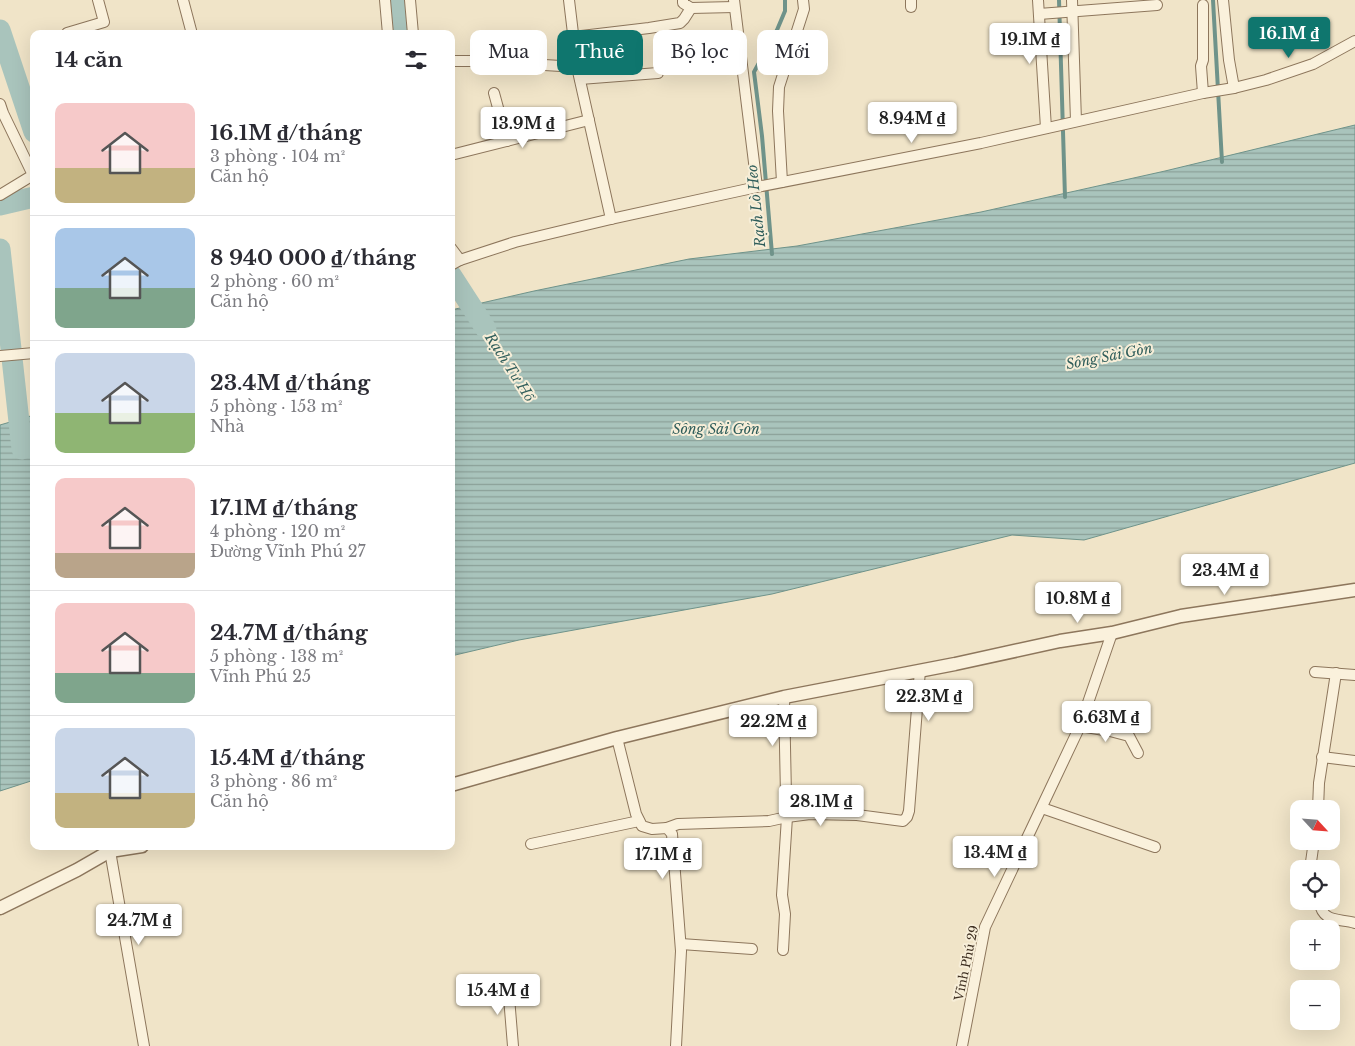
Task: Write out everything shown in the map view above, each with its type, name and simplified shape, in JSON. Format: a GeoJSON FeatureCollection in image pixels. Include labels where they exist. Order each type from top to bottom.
{"type":"FeatureCollection","features":[{"type":"Feature","properties":{"kind":"street"},"geometry":{"type":"LineString","coordinates":[[77,30],[104,22],[98,0]]}},
{"type":"Feature","properties":{"kind":"street"},"geometry":{"type":"LineString","coordinates":[[183,0],[191,30]]}},
{"type":"Feature","properties":{"kind":"street"},"geometry":{"type":"LineString","coordinates":[[385,0],[388,30]]}},
{"type":"Feature","properties":{"kind":"street"},"geometry":{"type":"LineString","coordinates":[[410,0],[413,30]]}},
{"type":"Feature","properties":{"kind":"street"},"geometry":{"type":"LineString","coordinates":[[569,0],[572,30]]}},
{"type":"Feature","properties":{"kind":"street"},"geometry":{"type":"LineString","coordinates":[[683,0],[683,3],[691,8],[734,3],[758,186]]}},
{"type":"Feature","properties":{"kind":"street"},"geometry":{"type":"LineString","coordinates":[[778,182],[779,88],[804,9],[803,0]]}},
{"type":"Feature","properties":{"kind":"street"},"geometry":{"type":"LineString","coordinates":[[1038,0],[1051,127]]}},
{"type":"Feature","properties":{"kind":"street"},"geometry":{"type":"LineString","coordinates":[[1072,0],[1070,12],[1073,122]]}},
{"type":"Feature","properties":{"kind":"street"},"geometry":{"type":"LineString","coordinates":[[1223,0],[1230,89]]}},
{"type":"Feature","properties":{"kind":"street"},"geometry":{"type":"LineString","coordinates":[[1039,14],[1157,5]]}},
{"type":"Feature","properties":{"kind":"street"},"geometry":{"type":"LineString","coordinates":[[1203,5],[1203,60],[1201,66],[1207,92]]}},
{"type":"Feature","properties":{"kind":"street"},"geometry":{"type":"LineString","coordinates":[[632,30],[680,22],[691,8]]}},
{"type":"Feature","properties":{"kind":"street"},"geometry":{"type":"LineString","coordinates":[[455,263],[515,242],[758,186],[981,143],[1207,92],[1230,89],[1266,80],[1313,64],[1355,41]]}},
{"type":"Feature","properties":{"kind":"street"},"geometry":{"type":"LineString","coordinates":[[455,61],[557,66]]}},
{"type":"Feature","properties":{"kind":"street"},"geometry":{"type":"LineString","coordinates":[[580,79],[653,73]]}},
{"type":"Feature","properties":{"kind":"street"},"geometry":{"type":"LineString","coordinates":[[579,75],[612,219]]}},
{"type":"Feature","properties":{"kind":"street"},"geometry":{"type":"LineString","coordinates":[[494,93],[507,141]]}},
{"type":"Feature","properties":{"kind":"street"},"geometry":{"type":"LineString","coordinates":[[0,104],[30,169]]}},
{"type":"Feature","properties":{"kind":"street"},"geometry":{"type":"LineString","coordinates":[[455,155],[589,120]]}},
{"type":"Feature","properties":{"kind":"street"},"geometry":{"type":"LineString","coordinates":[[0,195],[30,177]]}},
{"type":"Feature","properties":{"kind":"street"},"geometry":{"type":"LineString","coordinates":[[0,356],[30,353]]}},
{"type":"Feature","properties":{"kind":"street"},"geometry":{"type":"LineString","coordinates":[[455,784],[617,738],[784,697],[955,664],[1060,641],[1107,634],[1181,616],[1355,590]]}},
{"type":"Feature","properties":{"kind":"street","name":"Vĩnh Phú 29"},"geometry":{"type":"LineString","coordinates":[[962,1046],[985,927],[1080,726],[1107,634]]}},
{"type":"Feature","properties":{"kind":"street"},"geometry":{"type":"LineString","coordinates":[[617,738],[636,814],[642,826],[652,829],[667,828],[678,824],[769,821],[810,814],[857,816],[903,821],[907,817],[912,773],[920,670]]}},
{"type":"Feature","properties":{"kind":"street"},"geometry":{"type":"LineString","coordinates":[[1315,672],[1355,675]]}},
{"type":"Feature","properties":{"kind":"street"},"geometry":{"type":"LineString","coordinates":[[1318,800],[1322,757],[1336,674]]}},
{"type":"Feature","properties":{"kind":"street"},"geometry":{"type":"LineString","coordinates":[[784,697],[786,796]]}},
{"type":"Feature","properties":{"kind":"street"},"geometry":{"type":"LineString","coordinates":[[1080,726],[1129,736],[1138,753]]}},
{"type":"Feature","properties":{"kind":"street"},"geometry":{"type":"LineString","coordinates":[[1322,757],[1355,761]]}},
{"type":"Feature","properties":{"kind":"street"},"geometry":{"type":"LineString","coordinates":[[1042,808],[1155,848]]}},
{"type":"Feature","properties":{"kind":"street"},"geometry":{"type":"LineString","coordinates":[[782,950],[785,914],[782,895],[787,817]]}},
{"type":"Feature","properties":{"kind":"street"},"geometry":{"type":"LineString","coordinates":[[530,844],[639,821]]}},
{"type":"Feature","properties":{"kind":"street"},"geometry":{"type":"LineString","coordinates":[[667,828],[672,834],[681,944],[676,1046]]}},
{"type":"Feature","properties":{"kind":"street"},"geometry":{"type":"LineString","coordinates":[[0,908],[77,870],[110,851],[116,850]]}},
{"type":"Feature","properties":{"kind":"street"},"geometry":{"type":"LineString","coordinates":[[110,851],[144,1046]]}},
{"type":"Feature","properties":{"kind":"street"},"geometry":{"type":"LineString","coordinates":[[1322,910],[1325,915],[1335,920],[1345,919],[1355,922]]}},
{"type":"Feature","properties":{"kind":"street"},"geometry":{"type":"LineString","coordinates":[[681,944],[752,949]]}},
{"type":"Feature","properties":{"kind":"street"},"geometry":{"type":"LineString","coordinates":[[508,985],[513,1046]]}},
{"type":"Feature","properties":{"kind":"water","name":"Sông Sài Gòn"},"geometry":{"type":"Polygon","coordinates":[[[1355,125],[1355,463],[1084,540],[1012,535],[772,594],[519,640],[455,655],[455,309],[689,259],[797,246],[981,212],[1165,171],[1355,125]]]}},
{"type":"Feature","properties":{"kind":"water"},"geometry":{"type":"Polygon","coordinates":[[[30,416],[30,781],[0,791],[0,425],[30,416]]]}},
{"type":"Feature","properties":{"kind":"waterway","name":"Rạch Tư Hổ"},"geometry":{"type":"LineString","coordinates":[[400,0],[404,30]]}},
{"type":"Feature","properties":{"kind":"waterway","name":"Rạch Lò Heo"},"geometry":{"type":"LineString","coordinates":[[772,254],[762,136],[754,72],[777,30],[785,11],[785,0]]}},
{"type":"Feature","properties":{"kind":"waterway"},"geometry":{"type":"LineString","coordinates":[[1059,0],[1065,197]]}},
{"type":"Feature","properties":{"kind":"waterway"},"geometry":{"type":"LineString","coordinates":[[1213,0],[1222,162]]}},
{"type":"Feature","properties":{"kind":"waterway"},"geometry":{"type":"LineString","coordinates":[[0,30],[30,120]]}},
{"type":"Feature","properties":{"kind":"waterway"},"geometry":{"type":"LineString","coordinates":[[0,205],[30,198]]}},
{"type":"Feature","properties":{"kind":"waterway"},"geometry":{"type":"LineString","coordinates":[[0,249],[22,449]]}},
{"type":"Feature","properties":{"kind":"waterway","name":"Rạch Tư Hổ"},"geometry":{"type":"LineString","coordinates":[[455,281],[486,329]]}}]}
